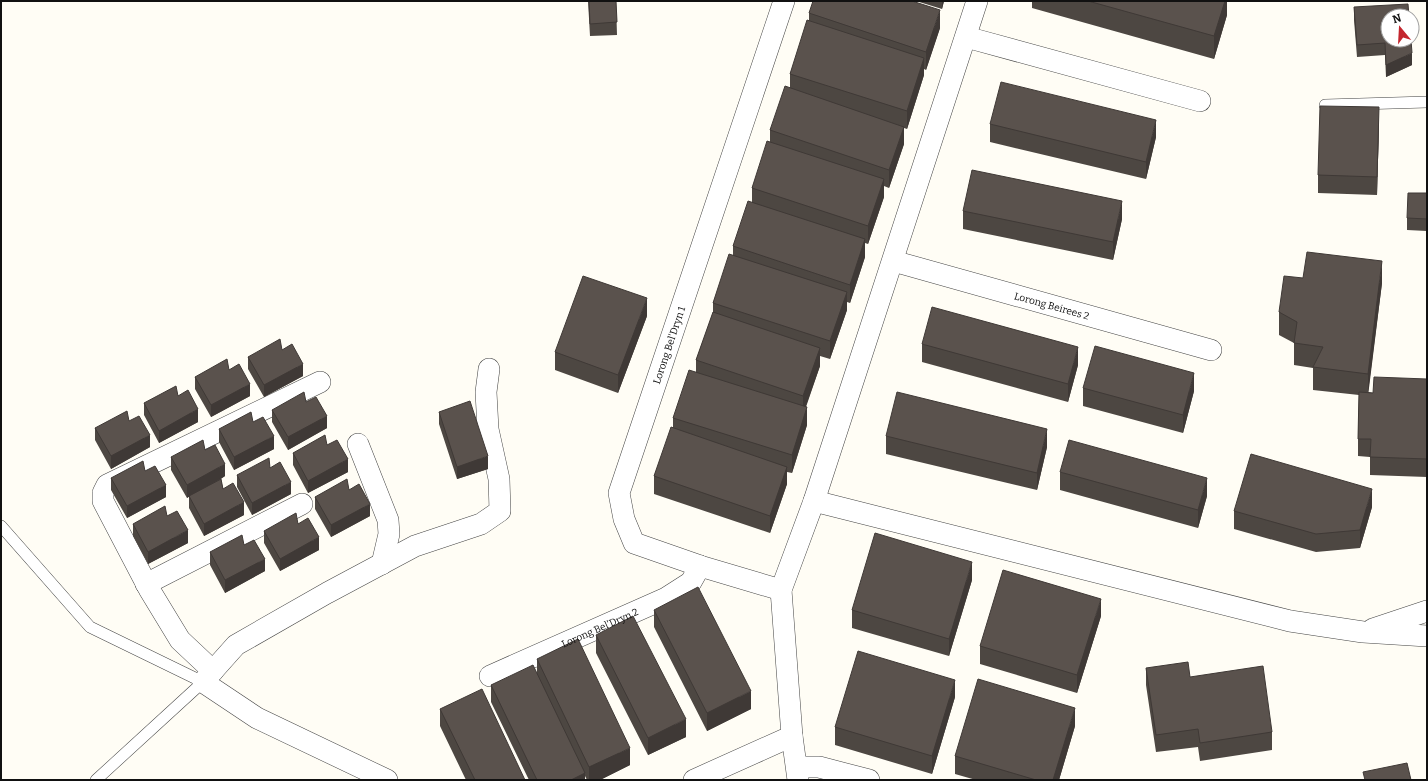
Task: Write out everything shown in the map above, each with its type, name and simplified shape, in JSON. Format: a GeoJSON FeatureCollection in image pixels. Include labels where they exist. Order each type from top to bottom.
{"type":"FeatureCollection","features":[{"type":"Feature","properties":{"kind":"street","name":"Lorong Bel'Dryn 1"},"geometry":{"type":"LineString","coordinates":[[781,590],[700,566],[634,543],[624,519],[619,493],[784,1]]}},
{"type":"Feature","properties":{"kind":"street"},"geometry":{"type":"LineString","coordinates":[[869,780],[818,767],[798,773],[792,736],[781,590],[814,501],[977,1]]}},
{"type":"Feature","properties":{"kind":"street"},"geometry":{"type":"LineString","coordinates":[[966,37],[1200,101]]}},
{"type":"Feature","properties":{"kind":"street","name":"Lorong Beirees 2"},"geometry":{"type":"LineString","coordinates":[[893,261],[1211,350]]}},
{"type":"Feature","properties":{"kind":"street"},"geometry":{"type":"LineString","coordinates":[[208,677],[236,645],[327,593],[415,546],[481,524],[500,511],[499,479],[488,429],[486,392],[489,369]]}},
{"type":"Feature","properties":{"kind":"street"},"geometry":{"type":"LineString","coordinates":[[320,382],[106,485],[103,493],[103,500],[146,584],[180,640],[208,677],[257,718],[387,780]]}},
{"type":"Feature","properties":{"kind":"street"},"geometry":{"type":"LineString","coordinates":[[358,444],[388,520],[389,534],[382,564]]}},
{"type":"Feature","properties":{"kind":"street"},"geometry":{"type":"LineString","coordinates":[[814,501],[1290,621],[1363,632],[1427,636]]}},
{"type":"Feature","properties":{"kind":"street"},"geometry":{"type":"LineString","coordinates":[[146,584],[302,504]]}},
{"type":"Feature","properties":{"kind":"street","name":"Lorong Bel'Dryn 2"},"geometry":{"type":"LineString","coordinates":[[490,676],[666,598],[691,582],[700,566]]}},
{"type":"Feature","properties":{"kind":"street"},"geometry":{"type":"LineString","coordinates":[[1363,632],[1427,611]]}},
{"type":"Feature","properties":{"kind":"street"},"geometry":{"type":"LineString","coordinates":[[694,780],[792,736]]}},
{"type":"Feature","properties":{"kind":"lane"},"geometry":{"type":"LineString","coordinates":[[1325,105],[1427,102]]}},
{"type":"Feature","properties":{"kind":"lane"},"geometry":{"type":"LineString","coordinates":[[1,526],[90,628],[208,677],[96,780]]}},
{"type":"Feature","properties":{"kind":"building"},"geometry":{"type":"Polygon","coordinates":[[[589,1],[616,1],[617,22],[590,24],[589,1]]]}},
{"type":"Feature","properties":{"kind":"building"},"geometry":{"type":"Polygon","coordinates":[[[813,1],[912,1],[940,10],[926,52],[809,13],[813,1]]]}},
{"type":"Feature","properties":{"kind":"building"},"geometry":{"type":"Polygon","coordinates":[[[1088,1],[1225,1],[1214,36],[1088,1]]]}},
{"type":"Feature","properties":{"kind":"building"},"geometry":{"type":"Polygon","coordinates":[[[1408,4],[1408,8],[1380,8],[1380,43],[1357,45],[1354,7],[1408,4]]]}},
{"type":"Feature","properties":{"kind":"building"},"geometry":{"type":"Polygon","coordinates":[[[807,20],[924,58],[907,111],[790,74],[807,20]]]}},
{"type":"Feature","properties":{"kind":"building"},"geometry":{"type":"Polygon","coordinates":[[[1385,48],[1412,48],[1412,53],[1386,65],[1385,48]]]}},
{"type":"Feature","properties":{"kind":"building"},"geometry":{"type":"Polygon","coordinates":[[[1001,82],[1156,120],[1146,162],[990,124],[1001,82]]]}},
{"type":"Feature","properties":{"kind":"building"},"geometry":{"type":"Polygon","coordinates":[[[785,86],[904,127],[889,170],[770,130],[785,86]]]}},
{"type":"Feature","properties":{"kind":"building"},"geometry":{"type":"Polygon","coordinates":[[[1320,106],[1379,107],[1377,177],[1318,175],[1320,106]]]}},
{"type":"Feature","properties":{"kind":"building"},"geometry":{"type":"Polygon","coordinates":[[[767,141],[884,179],[868,226],[752,188],[767,141]]]}},
{"type":"Feature","properties":{"kind":"building"},"geometry":{"type":"Polygon","coordinates":[[[972,170],[1122,201],[1113,242],[963,211],[972,170]]]}},
{"type":"Feature","properties":{"kind":"building"},"geometry":{"type":"Polygon","coordinates":[[[1408,193],[1427,193],[1427,219],[1407,218],[1408,193]]]}},
{"type":"Feature","properties":{"kind":"building"},"geometry":{"type":"Polygon","coordinates":[[[748,201],[865,239],[850,285],[733,246],[748,201]]]}},
{"type":"Feature","properties":{"kind":"building"},"geometry":{"type":"Polygon","coordinates":[[[1307,252],[1382,261],[1368,374],[1313,367],[1323,347],[1294,343],[1297,322],[1279,312],[1284,276],[1303,278],[1307,252]]]}},
{"type":"Feature","properties":{"kind":"building"},"geometry":{"type":"Polygon","coordinates":[[[729,254],[847,292],[830,341],[713,303],[729,254]]]}},
{"type":"Feature","properties":{"kind":"building"},"geometry":{"type":"Polygon","coordinates":[[[583,276],[647,298],[618,375],[555,352],[583,276]]]}},
{"type":"Feature","properties":{"kind":"building"},"geometry":{"type":"Polygon","coordinates":[[[932,307],[1078,347],[1068,384],[922,344],[932,307]]]}},
{"type":"Feature","properties":{"kind":"building"},"geometry":{"type":"Polygon","coordinates":[[[713,312],[820,348],[803,396],[696,360],[713,312]]]}},
{"type":"Feature","properties":{"kind":"building"},"geometry":{"type":"Polygon","coordinates":[[[280,339],[282,350],[292,344],[303,364],[264,385],[248,357],[280,339]]]}},
{"type":"Feature","properties":{"kind":"building"},"geometry":{"type":"Polygon","coordinates":[[[1095,346],[1194,373],[1183,415],[1083,388],[1095,346]]]}},
{"type":"Feature","properties":{"kind":"building"},"geometry":{"type":"Polygon","coordinates":[[[227,359],[229,370],[239,364],[250,384],[211,405],[195,377],[227,359]]]}},
{"type":"Feature","properties":{"kind":"building"},"geometry":{"type":"Polygon","coordinates":[[[689,370],[807,407],[792,455],[673,418],[689,370]]]}},
{"type":"Feature","properties":{"kind":"building"},"geometry":{"type":"Polygon","coordinates":[[[1374,377],[1427,379],[1427,459],[1370,457],[1371,439],[1358,439],[1359,392],[1373,393],[1374,377]]]}},
{"type":"Feature","properties":{"kind":"building"},"geometry":{"type":"Polygon","coordinates":[[[176,386],[178,396],[188,390],[198,409],[159,431],[144,403],[176,386]]]}},
{"type":"Feature","properties":{"kind":"building"},"geometry":{"type":"Polygon","coordinates":[[[304,392],[306,402],[316,397],[327,416],[288,437],[272,410],[304,392]]]}},
{"type":"Feature","properties":{"kind":"building"},"geometry":{"type":"Polygon","coordinates":[[[897,392],[1047,429],[1037,473],[886,436],[897,392]]]}},
{"type":"Feature","properties":{"kind":"building"},"geometry":{"type":"Polygon","coordinates":[[[470,401],[488,456],[457,467],[439,412],[470,401]]]}},
{"type":"Feature","properties":{"kind":"building"},"geometry":{"type":"Polygon","coordinates":[[[127,411],[129,421],[139,416],[150,435],[111,456],[95,428],[127,411]]]}},
{"type":"Feature","properties":{"kind":"building"},"geometry":{"type":"Polygon","coordinates":[[[251,412],[253,422],[263,417],[274,436],[234,457],[219,429],[251,412]]]}},
{"type":"Feature","properties":{"kind":"building"},"geometry":{"type":"Polygon","coordinates":[[[671,427],[787,467],[770,516],[654,476],[671,427]]]}},
{"type":"Feature","properties":{"kind":"building"},"geometry":{"type":"Polygon","coordinates":[[[325,435],[327,445],[337,440],[348,459],[308,481],[293,453],[325,435]]]}},
{"type":"Feature","properties":{"kind":"building"},"geometry":{"type":"Polygon","coordinates":[[[203,440],[205,450],[215,445],[225,464],[187,485],[171,457],[203,440]]]}},
{"type":"Feature","properties":{"kind":"building"},"geometry":{"type":"Polygon","coordinates":[[[1069,440],[1207,478],[1198,510],[1060,472],[1069,440]]]}},
{"type":"Feature","properties":{"kind":"building"},"geometry":{"type":"Polygon","coordinates":[[[1251,454],[1372,489],[1360,530],[1316,534],[1234,511],[1251,454]]]}},
{"type":"Feature","properties":{"kind":"building"},"geometry":{"type":"Polygon","coordinates":[[[269,458],[270,468],[280,462],[291,482],[252,503],[237,475],[269,458]]]}},
{"type":"Feature","properties":{"kind":"building"},"geometry":{"type":"Polygon","coordinates":[[[143,461],[145,471],[155,466],[166,485],[127,506],[111,478],[143,461]]]}},
{"type":"Feature","properties":{"kind":"building"},"geometry":{"type":"Polygon","coordinates":[[[221,479],[223,489],[233,483],[244,502],[204,524],[189,496],[221,479]]]}},
{"type":"Feature","properties":{"kind":"building"},"geometry":{"type":"Polygon","coordinates":[[[347,479],[349,490],[359,484],[370,504],[331,525],[315,497],[347,479]]]}},
{"type":"Feature","properties":{"kind":"building"},"geometry":{"type":"Polygon","coordinates":[[[165,506],[167,516],[177,511],[188,530],[148,552],[133,524],[165,506]]]}},
{"type":"Feature","properties":{"kind":"building"},"geometry":{"type":"Polygon","coordinates":[[[296,513],[298,524],[308,518],[319,537],[280,559],[264,531],[296,513]]]}},
{"type":"Feature","properties":{"kind":"building"},"geometry":{"type":"Polygon","coordinates":[[[875,533],[972,562],[949,639],[852,610],[875,533]]]}},
{"type":"Feature","properties":{"kind":"building"},"geometry":{"type":"Polygon","coordinates":[[[242,535],[244,545],[254,540],[265,559],[225,580],[210,552],[242,535]]]}},
{"type":"Feature","properties":{"kind":"building"},"geometry":{"type":"Polygon","coordinates":[[[1003,570],[1101,599],[1077,675],[980,646],[1003,570]]]}},
{"type":"Feature","properties":{"kind":"building"},"geometry":{"type":"Polygon","coordinates":[[[698,587],[751,691],[707,713],[654,610],[698,587]]]}},
{"type":"Feature","properties":{"kind":"building"},"geometry":{"type":"Polygon","coordinates":[[[633,616],[686,719],[648,738],[596,635],[633,616]]]}},
{"type":"Feature","properties":{"kind":"building"},"geometry":{"type":"Polygon","coordinates":[[[578,639],[630,748],[589,767],[537,659],[578,639]]]}},
{"type":"Feature","properties":{"kind":"building"},"geometry":{"type":"Polygon","coordinates":[[[858,651],[955,680],[932,756],[835,727],[858,651]]]}},
{"type":"Feature","properties":{"kind":"building"},"geometry":{"type":"Polygon","coordinates":[[[1188,662],[1190,677],[1263,666],[1272,732],[1200,743],[1198,729],[1156,735],[1146,668],[1188,662]]]}},
{"type":"Feature","properties":{"kind":"building"},"geometry":{"type":"Polygon","coordinates":[[[533,665],[585,773],[571,780],[537,780],[491,685],[533,665]]]}},
{"type":"Feature","properties":{"kind":"building"},"geometry":{"type":"Polygon","coordinates":[[[978,679],[1075,708],[1053,780],[1036,780],[955,756],[978,679]]]}},
{"type":"Feature","properties":{"kind":"building"},"geometry":{"type":"Polygon","coordinates":[[[482,689],[525,780],[475,780],[440,709],[482,689]]]}},
{"type":"Feature","properties":{"kind":"building"},"geometry":{"type":"Polygon","coordinates":[[[1407,763],[1411,780],[1365,780],[1363,772],[1407,763]]]}}]}
